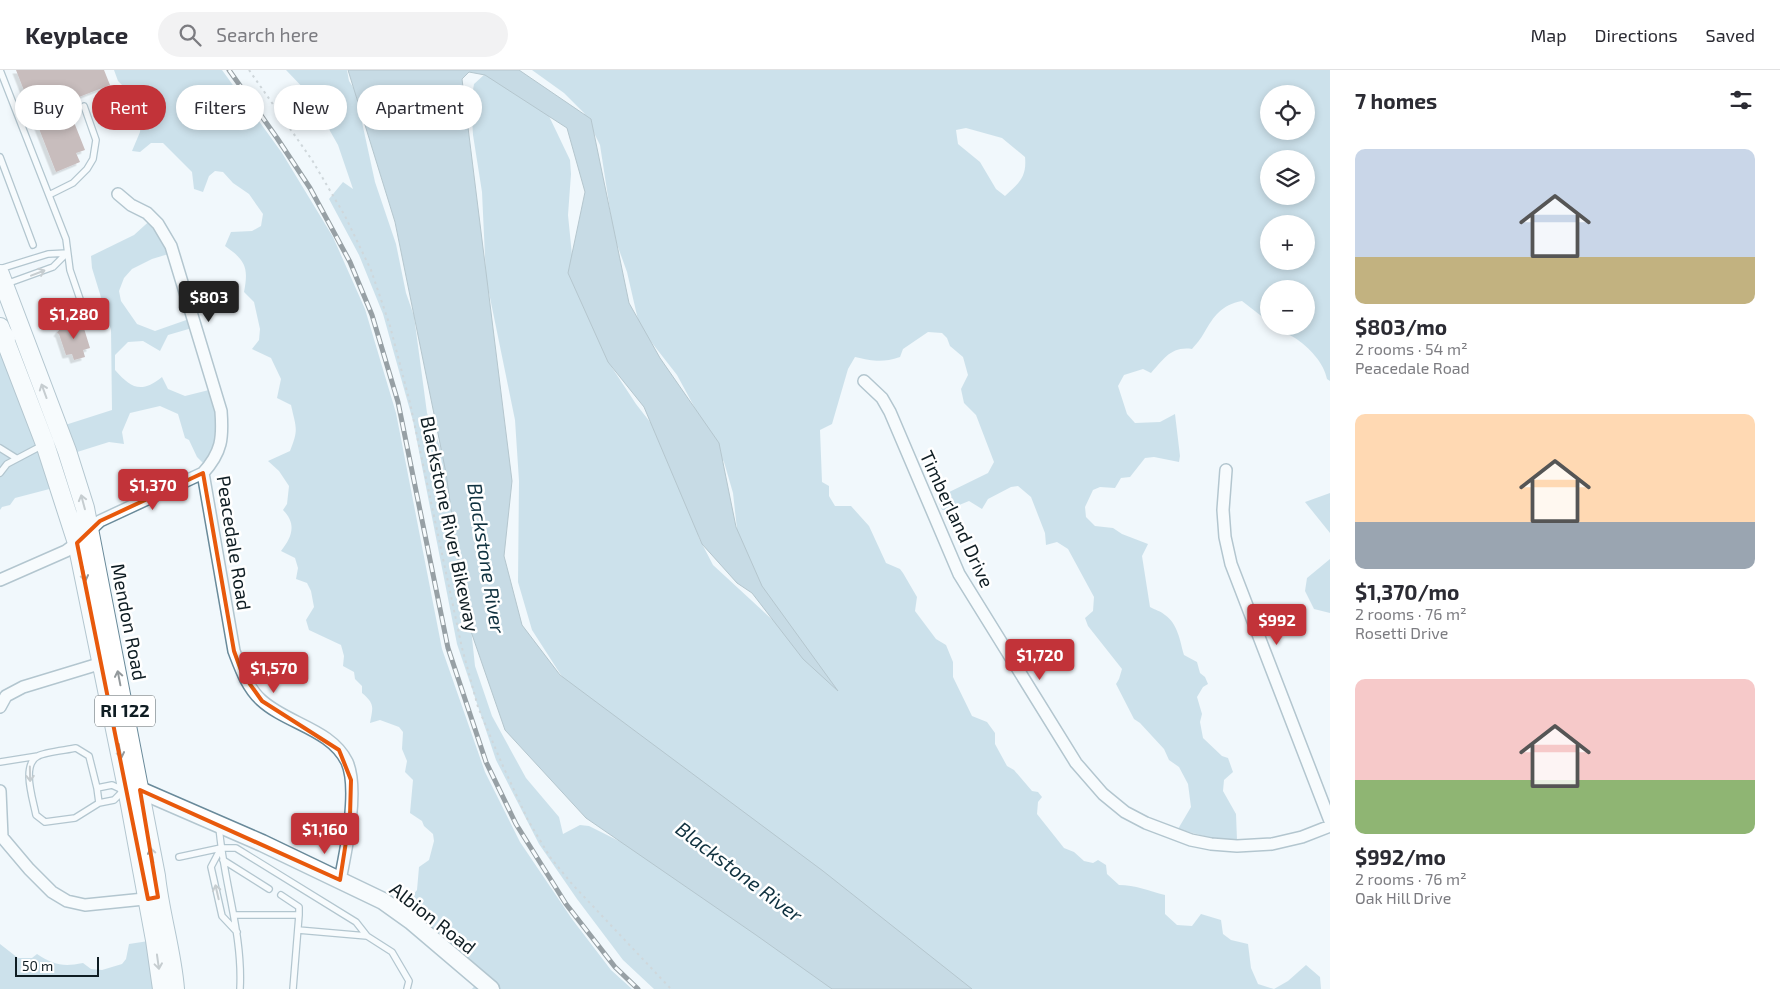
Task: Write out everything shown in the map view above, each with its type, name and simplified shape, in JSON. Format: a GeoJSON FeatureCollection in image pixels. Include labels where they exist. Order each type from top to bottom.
{"type":"FeatureCollection","features":[{"type":"Feature","properties":{"kind":"main road","name":"Mendon Road"},"geometry":{"type":"LineString","coordinates":[[1,279],[80,490],[83,537],[102,663],[130,790],[156,876],[153,898],[162,989]]}},
{"type":"Feature","properties":{"kind":"main road","name":"Mendon Road"},"geometry":{"type":"LineString","coordinates":[[2,332],[83,537],[130,790]]}},
{"type":"Feature","properties":{"kind":"main road","name":"Mendon Road"},"geometry":{"type":"LineString","coordinates":[[153,898],[174,972],[175,989]]}},
{"type":"Feature","properties":{"kind":"street","name":"Peacedale Road"},"geometry":{"type":"LineString","coordinates":[[118,194],[158,224],[171,246],[221,411],[222,424],[218,452],[215,459],[203,473],[234,651],[242,674],[250,688],[262,701],[281,714],[327,739],[339,750],[347,763],[351,780],[350,816],[340,880]]}},
{"type":"Feature","properties":{"kind":"street","name":"Timberland Drive"},"geometry":{"type":"LineString","coordinates":[[864,381],[882,398],[890,412],[959,574],[1076,763],[1104,794],[1124,812],[1146,823],[1191,840],[1211,844],[1237,846],[1272,844],[1302,837],[1330,826]]}},
{"type":"Feature","properties":{"kind":"street"},"geometry":{"type":"LineString","coordinates":[[1226,470],[1223,510],[1225,537],[1231,564],[1330,821]]}},
{"type":"Feature","properties":{"kind":"street"},"geometry":{"type":"LineString","coordinates":[[0,580],[66,551],[100,521],[203,473]]}},
{"type":"Feature","properties":{"kind":"street"},"geometry":{"type":"LineString","coordinates":[[0,707],[6,696],[23,687],[102,663]]}},
{"type":"Feature","properties":{"kind":"street","name":"Albion Road"},"geometry":{"type":"LineString","coordinates":[[130,790],[219,824],[383,901],[411,921],[492,989]]}},
{"type":"Feature","properties":{"kind":"street"},"geometry":{"type":"LineString","coordinates":[[0,791],[2,837],[29,869],[52,892],[67,901],[85,905],[153,898]]}},
{"type":"Feature","properties":{"kind":"lane"},"geometry":{"type":"LineString","coordinates":[[0,70],[66,239],[70,270],[81,302]]}},
{"type":"Feature","properties":{"kind":"lane"},"geometry":{"type":"LineString","coordinates":[[49,195],[73,183],[93,159],[96,140],[84,106]]}},
{"type":"Feature","properties":{"kind":"lane"},"geometry":{"type":"LineString","coordinates":[[0,157],[33,245]]}},
{"type":"Feature","properties":{"kind":"lane"},"geometry":{"type":"LineString","coordinates":[[1,279],[48,254],[67,254]]}},
{"type":"Feature","properties":{"kind":"lane"},"geometry":{"type":"LineString","coordinates":[[1,279],[53,267],[67,254]]}},
{"type":"Feature","properties":{"kind":"lane"},"geometry":{"type":"LineString","coordinates":[[0,473],[7,464],[16,458],[61,436]]}},
{"type":"Feature","properties":{"kind":"lane"},"geometry":{"type":"LineString","coordinates":[[0,448],[16,458]]}},
{"type":"Feature","properties":{"kind":"lane"},"geometry":{"type":"LineString","coordinates":[[0,762],[76,748],[89,756],[99,803]]}},
{"type":"Feature","properties":{"kind":"lane"},"geometry":{"type":"LineString","coordinates":[[38,756],[30,764],[28,772],[36,814],[45,822],[75,818],[99,803],[114,800],[130,790]]}},
{"type":"Feature","properties":{"kind":"lane"},"geometry":{"type":"LineString","coordinates":[[97,788],[112,785],[130,790]]}},
{"type":"Feature","properties":{"kind":"lane"},"geometry":{"type":"LineString","coordinates":[[219,824],[223,860],[235,915],[240,989]]}},
{"type":"Feature","properties":{"kind":"lane"},"geometry":{"type":"LineString","coordinates":[[221,848],[211,866],[222,916],[237,932]]}},
{"type":"Feature","properties":{"kind":"lane"},"geometry":{"type":"LineString","coordinates":[[180,857],[221,848],[236,848],[356,922],[367,936],[392,952],[409,981],[408,989]]}},
{"type":"Feature","properties":{"kind":"lane"},"geometry":{"type":"LineString","coordinates":[[223,860],[269,888]]}},
{"type":"Feature","properties":{"kind":"lane"},"geometry":{"type":"LineString","coordinates":[[281,896],[299,907],[300,915],[293,989]]}},
{"type":"Feature","properties":{"kind":"lane"},"geometry":{"type":"LineString","coordinates":[[235,915],[300,915]]}},
{"type":"Feature","properties":{"kind":"lane"},"geometry":{"type":"LineString","coordinates":[[298,930],[367,936]]}},
{"type":"Feature","properties":{"kind":"path","name":"Blackstone River Bikeway"},"geometry":{"type":"LineString","coordinates":[[249,70],[312,160],[345,216],[371,270],[390,326],[410,403],[462,648],[478,707],[502,764],[528,820],[550,857],[572,884],[671,989]]}},
{"type":"Feature","properties":{"kind":"highlighted area"},"geometry":{"type":"Polygon","coordinates":[[[203,473],[234,651],[242,673],[262,701],[339,750],[351,780],[350,816],[340,880],[140,790],[158,897],[148,899],[77,543],[100,521],[203,473]]]}},
{"type":"Feature","properties":{"kind":"shaded area"},"geometry":{"type":"Polygon","coordinates":[[[114,70],[222,70],[233,85],[176,85],[176,130],[264,130],[264,128],[282,153],[333,237],[365,309],[396,413],[442,649],[485,772],[520,842],[572,919],[611,970],[632,989],[472,989],[481,978],[403,907],[417,890],[419,867],[429,860],[434,841],[433,834],[424,826],[422,821],[410,813],[413,780],[405,772],[407,761],[402,749],[403,732],[399,727],[380,720],[370,723],[371,703],[362,693],[362,686],[355,679],[354,672],[343,666],[344,656],[341,645],[309,630],[306,620],[314,607],[311,591],[307,583],[296,579],[298,568],[295,558],[281,551],[288,541],[291,530],[290,520],[283,510],[287,504],[289,486],[279,471],[268,461],[290,451],[296,433],[295,424],[291,405],[277,398],[281,379],[271,358],[252,349],[259,340],[260,329],[254,302],[244,292],[246,276],[244,265],[225,246],[231,232],[252,231],[261,226],[263,214],[249,194],[233,183],[223,172],[215,171],[209,176],[203,192],[194,189],[192,172],[163,143],[151,143],[140,152],[132,151],[140,130],[166,130],[166,85],[122,85],[118,81],[114,70]]]}},
{"type":"Feature","properties":{"kind":"shaded area"},"geometry":{"type":"Polygon","coordinates":[[[286,70],[347,70],[349,81],[355,90],[357,99],[357,130],[364,130],[375,182],[396,244],[406,293],[414,316],[427,413],[450,472],[466,581],[475,666],[492,716],[526,778],[559,817],[563,834],[580,825],[589,826],[633,848],[835,989],[654,989],[623,960],[539,844],[496,760],[457,644],[413,421],[383,314],[359,255],[329,199],[343,182],[353,189],[338,145],[329,130],[347,130],[347,85],[300,85],[286,70]]]}},
{"type":"Feature","properties":{"kind":"shaded area"},"geometry":{"type":"Polygon","coordinates":[[[532,70],[1330,70],[1330,381],[1327,379],[1319,361],[1305,346],[1289,335],[1315,335],[1315,280],[1260,280],[1260,315],[1242,301],[1229,305],[1215,316],[1192,349],[1173,352],[1164,358],[1151,373],[1143,369],[1124,375],[1118,386],[1127,414],[1135,423],[1160,422],[1175,414],[1179,462],[1154,457],[1145,458],[1130,477],[1121,478],[1115,488],[1100,487],[1093,490],[1085,507],[1086,517],[1095,526],[1113,528],[1122,534],[1148,544],[1142,556],[1150,607],[1163,614],[1173,623],[1184,655],[1197,662],[1200,673],[1205,677],[1208,684],[1203,687],[1197,697],[1202,714],[1200,722],[1203,738],[1222,756],[1228,758],[1233,772],[1224,780],[1223,791],[1236,814],[1237,840],[1215,839],[1178,829],[1191,807],[1188,784],[1179,767],[1169,760],[1164,749],[1134,719],[1116,684],[1122,669],[1088,626],[1085,618],[1093,611],[1094,597],[1068,549],[1057,542],[1046,545],[1045,533],[1031,497],[1018,486],[1011,487],[988,499],[982,509],[969,501],[947,510],[942,510],[937,498],[988,473],[994,462],[976,415],[964,403],[961,389],[968,375],[963,357],[950,346],[947,338],[942,333],[928,332],[903,349],[900,357],[894,359],[878,361],[855,357],[848,369],[832,424],[820,430],[822,482],[829,486],[829,496],[835,506],[851,506],[869,526],[886,563],[900,569],[903,573],[917,597],[915,611],[936,639],[946,645],[953,662],[953,677],[972,716],[987,722],[995,733],[995,744],[1007,766],[1014,770],[1032,791],[1038,792],[1042,797],[1038,802],[1037,814],[1064,848],[1074,852],[1084,861],[1093,863],[1098,860],[1106,865],[1107,874],[1119,885],[1136,887],[1165,895],[1165,914],[1177,925],[1192,926],[1201,914],[1221,920],[1223,934],[1231,940],[1248,944],[1251,968],[1258,984],[1274,989],[962,989],[568,686],[532,630],[518,582],[519,481],[515,420],[486,278],[482,192],[473,135],[473,130],[482,130],[482,85],[474,84],[485,74],[548,114],[570,160],[571,174],[568,215],[574,275],[611,366],[636,404],[671,449],[683,478],[699,538],[713,565],[777,624],[738,538],[733,493],[724,462],[677,375],[645,334],[638,320],[627,272],[614,236],[600,145],[584,113],[564,93],[532,70]],[[966,128],[956,130],[958,144],[980,162],[996,189],[1005,196],[1021,179],[1025,170],[1025,157],[1002,138],[966,128]]]}},
{"type":"Feature","properties":{"kind":"shaded area"},"geometry":{"type":"Polygon","coordinates":[[[155,216],[175,252],[152,259],[132,269],[124,278],[119,291],[121,301],[137,324],[155,331],[192,318],[199,326],[168,335],[160,351],[143,341],[128,342],[115,355],[115,370],[131,385],[137,387],[148,386],[162,377],[168,389],[185,396],[213,389],[224,413],[207,467],[197,457],[189,440],[185,438],[178,414],[160,406],[130,413],[122,432],[124,444],[109,442],[74,453],[62,426],[112,410],[111,330],[92,268],[91,256],[134,235],[155,216]]]}},
{"type":"Feature","properties":{"kind":"shaded area"},"geometry":{"type":"Polygon","coordinates":[[[0,326],[61,486],[15,498],[10,505],[2,507],[0,510],[0,326]]]}},
{"type":"Feature","properties":{"kind":"shaded area"},"geometry":{"type":"Polygon","coordinates":[[[1330,493],[1330,533],[1305,502],[1330,493]]]}},
{"type":"Feature","properties":{"kind":"shaded area"},"geometry":{"type":"Polygon","coordinates":[[[1330,559],[1330,613],[1314,609],[1305,591],[1307,578],[1330,559]]]}},
{"type":"Feature","properties":{"kind":"shaded area"},"geometry":{"type":"Polygon","coordinates":[[[155,940],[167,989],[0,989],[0,944],[18,958],[32,958],[37,954],[59,964],[83,963],[91,969],[102,970],[122,964],[126,959],[129,944],[155,940]]]}},
{"type":"Feature","properties":{"kind":"shaded area"},"geometry":{"type":"Polygon","coordinates":[[[1306,965],[1320,977],[1321,989],[1274,989],[1288,981],[1306,965]]]}},
{"type":"Feature","properties":{"kind":"water"},"geometry":{"type":"Polygon","coordinates":[[[348,70],[519,70],[591,119],[629,303],[660,358],[719,443],[736,527],[762,586],[838,691],[803,659],[752,593],[737,583],[702,544],[644,407],[608,362],[568,273],[585,192],[567,128],[485,75],[469,72],[462,79],[463,85],[357,85],[357,99],[348,70]]]}},
{"type":"Feature","properties":{"kind":"water","name":"Blackstone River"},"geometry":{"type":"Polygon","coordinates":[[[367,130],[468,130],[512,481],[504,556],[522,625],[560,675],[823,871],[972,989],[832,989],[586,818],[505,730],[466,617],[446,473],[395,222],[367,130]]]}},
{"type":"Feature","properties":{"kind":"building"},"geometry":{"type":"Polygon","coordinates":[[[16,70],[104,70],[110,85],[92,85],[92,92],[82,96],[82,85],[22,85],[16,70]]]}},
{"type":"Feature","properties":{"kind":"building"},"geometry":{"type":"Polygon","coordinates":[[[40,130],[77,130],[85,150],[76,153],[80,162],[56,172],[40,130]]]}},
{"type":"Feature","properties":{"kind":"building"},"geometry":{"type":"Polygon","coordinates":[[[82,322],[90,348],[83,350],[85,357],[74,360],[72,354],[66,355],[57,333],[61,327],[82,322]]]}},
{"type":"Feature","properties":{"kind":"railway"},"geometry":{"type":"LineString","coordinates":[[229,70],[310,188],[350,262],[372,315],[398,402],[448,648],[486,762],[516,824],[566,904],[615,967],[638,989]]}}]}
